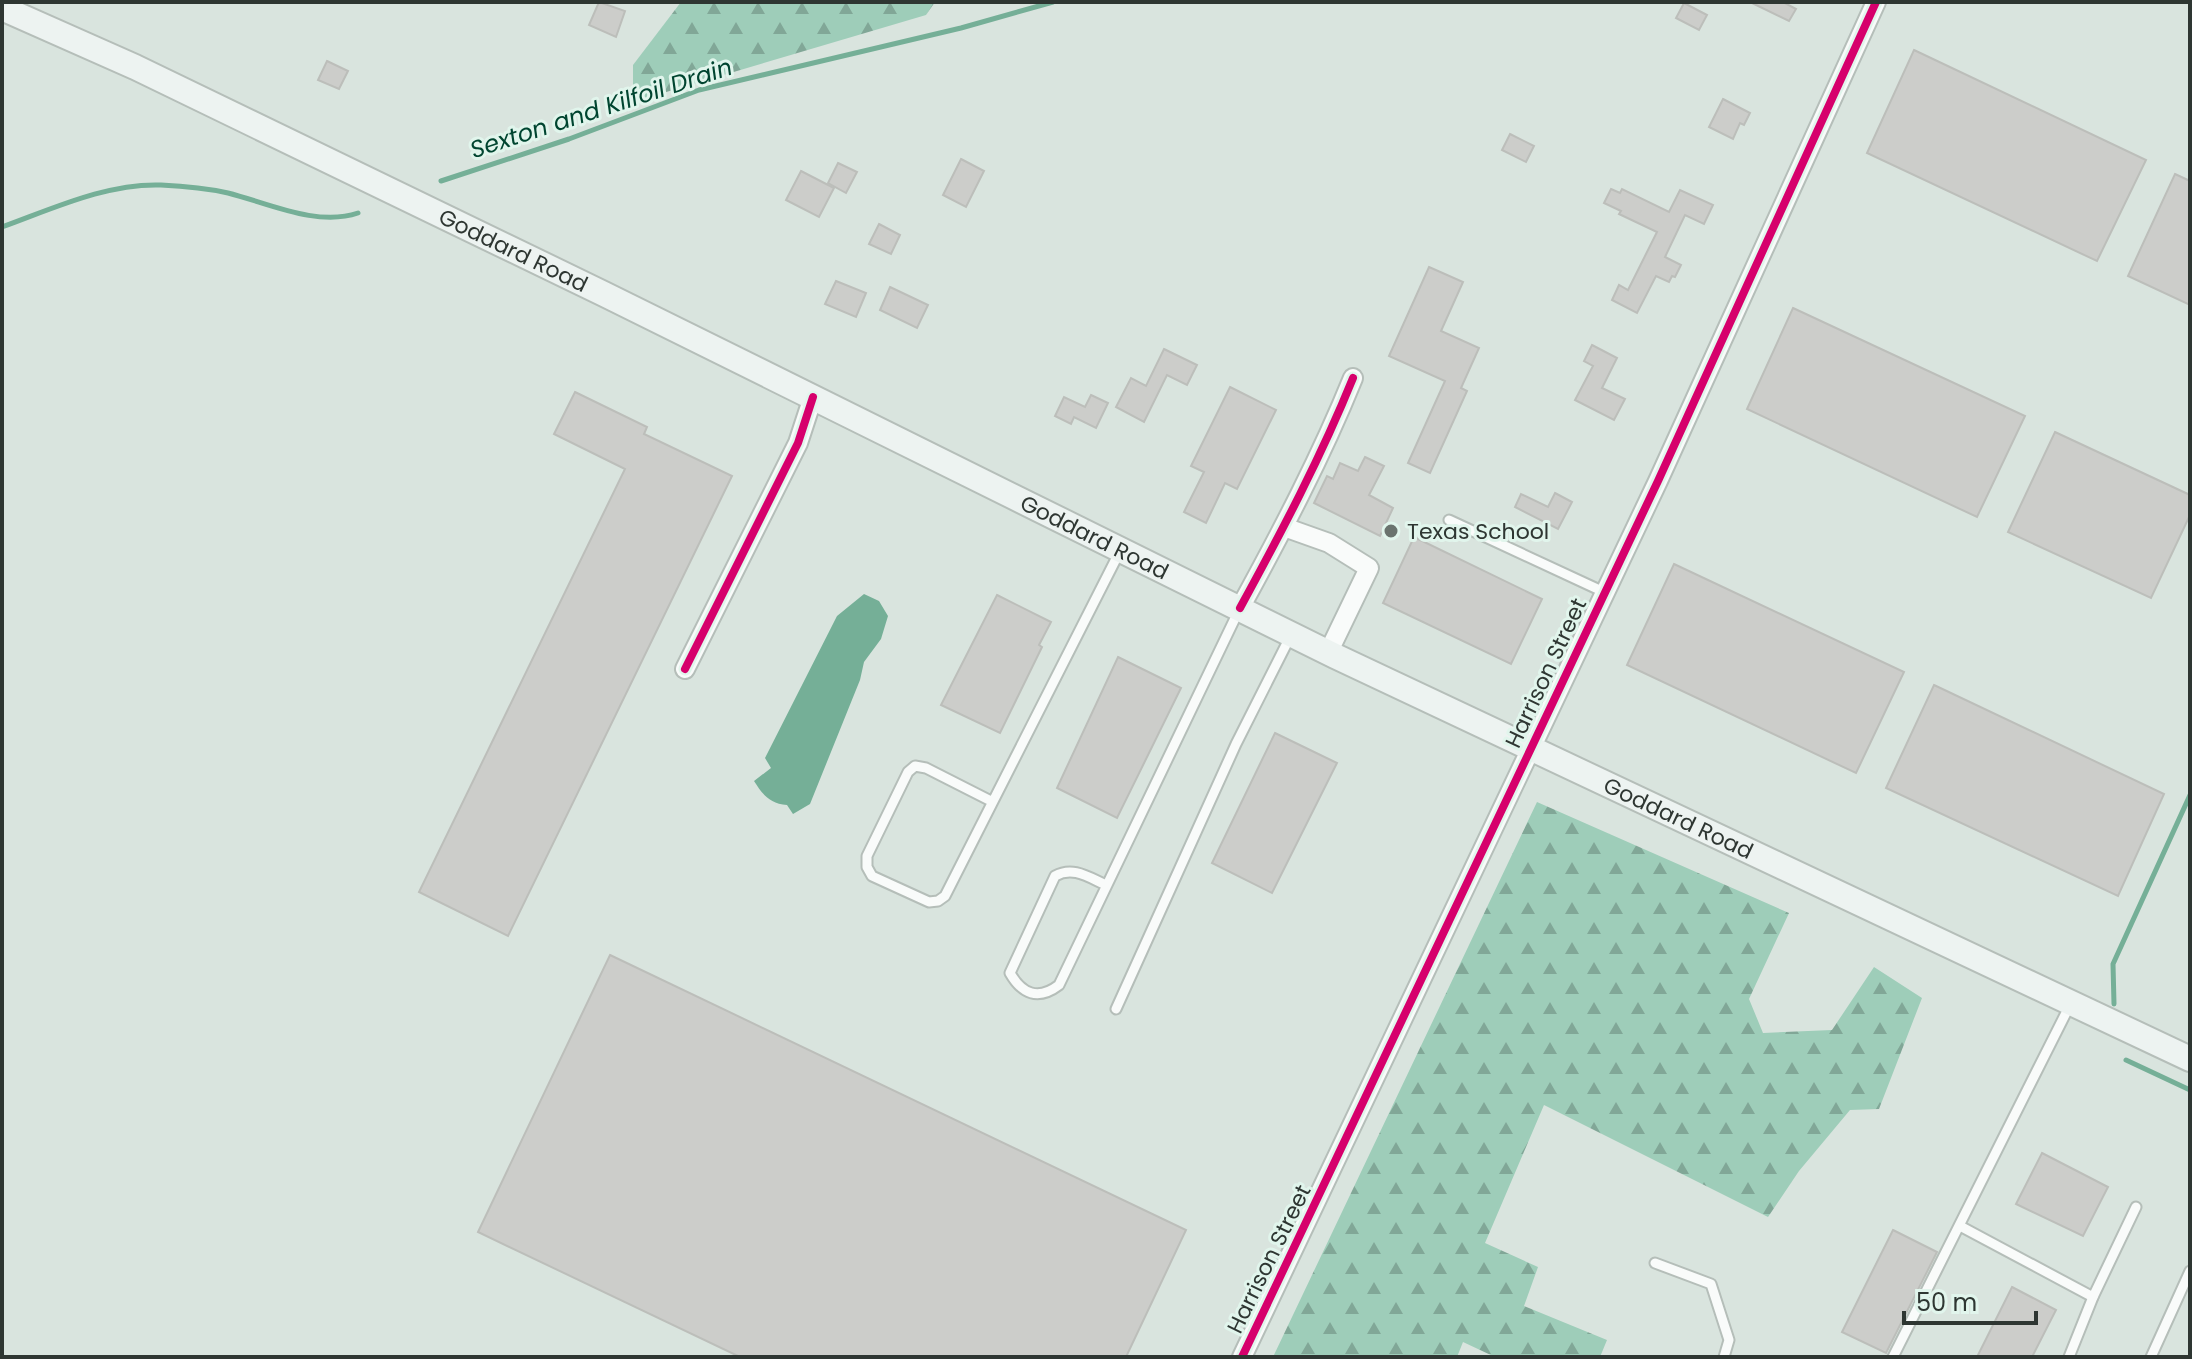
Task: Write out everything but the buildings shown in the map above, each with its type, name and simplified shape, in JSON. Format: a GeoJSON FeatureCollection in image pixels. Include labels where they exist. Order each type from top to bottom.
{"type":"FeatureCollection","features":[{"type":"Feature","properties":{"kind":"main road","name":"Goddard Road"},"geometry":{"type":"LineString","coordinates":[[2,8],[135,67],[1121,548],[1328,653],[2190,1059]]}},
{"type":"Feature","properties":{"kind":"street","name":"Harrison Street"},"geometry":{"type":"LineString","coordinates":[[1242,1357],[1449,925],[1833,103],[1876,2]]}},
{"type":"Feature","properties":{"kind":"street"},"geometry":{"type":"LineString","coordinates":[[1240,608],[1332,431],[1353,378]]}},
{"type":"Feature","properties":{"kind":"street"},"geometry":{"type":"LineString","coordinates":[[685,669],[798,443],[813,397]]}},
{"type":"Feature","properties":{"kind":"street"},"geometry":{"type":"LineString","coordinates":[[1284,527],[1329,543],[1369,568],[1328,653]]}},
{"type":"Feature","properties":{"kind":"lane"},"geometry":{"type":"LineString","coordinates":[[1449,520],[1604,592]]}},
{"type":"Feature","properties":{"kind":"lane"},"geometry":{"type":"LineString","coordinates":[[991,801],[926,768],[915,766],[908,772],[867,856],[867,867],[872,876],[929,902],[945,896],[1121,548]]}},
{"type":"Feature","properties":{"kind":"lane"},"geometry":{"type":"LineString","coordinates":[[1106,885],[1076,871],[1064,871],[1055,876],[1010,973],[1018,987],[1036,995],[1048,994],[1059,985],[1240,608]]}},
{"type":"Feature","properties":{"kind":"lane"},"geometry":{"type":"LineString","coordinates":[[1116,1009],[1236,744],[1292,634]]}},
{"type":"Feature","properties":{"kind":"lane"},"geometry":{"type":"LineString","coordinates":[[1893,1357],[2071,1003]]}},
{"type":"Feature","properties":{"kind":"lane"},"geometry":{"type":"LineString","coordinates":[[2069,1357],[2093,1297],[2136,1207]]}},
{"type":"Feature","properties":{"kind":"lane"},"geometry":{"type":"LineString","coordinates":[[1960,1226],[2093,1297]]}},
{"type":"Feature","properties":{"kind":"lane"},"geometry":{"type":"LineString","coordinates":[[1655,1263],[1711,1284],[1729,1340],[1724,1357]]}},
{"type":"Feature","properties":{"kind":"lane"},"geometry":{"type":"LineString","coordinates":[[2151,1357],[2190,1271]]}},
{"type":"Feature","properties":{"kind":"green space"},"geometry":{"type":"Polygon","coordinates":[[[681,2],[935,2],[926,15],[646,98],[633,87],[633,65],[681,2]]]}},
{"type":"Feature","properties":{"kind":"green space"},"geometry":{"type":"Polygon","coordinates":[[[1537,802],[1789,913],[1749,999],[1763,1033],[1832,1030],[1874,967],[1922,998],[1879,1109],[1850,1110],[1799,1171],[1768,1217],[1544,1105],[1485,1243],[1538,1267],[1524,1306],[1607,1340],[1600,1357],[1495,1357],[1463,1342],[1457,1357],[1273,1357],[1537,802]]]}},
{"type":"Feature","properties":{"kind":"shaded area"},"geometry":{"type":"Polygon","coordinates":[[[864,594],[879,601],[888,616],[881,639],[864,662],[860,680],[810,804],[793,814],[787,805],[768,798],[754,781],[771,768],[765,758],[837,616],[864,594]]]}},
{"type":"Feature","properties":{"kind":"waterway","name":"Sexton and Kilfoil Drain"},"geometry":{"type":"LineString","coordinates":[[441,181],[569,139],[699,90],[961,28],[1053,2]]}},
{"type":"Feature","properties":{"kind":"waterway","name":"Sexton and Kilfoil Drain"},"geometry":{"type":"LineString","coordinates":[[2,227],[80,198],[141,185],[220,191],[309,215],[342,217],[358,213]]}},
{"type":"Feature","properties":{"kind":"waterway","name":"Sexton and Kilfoil Drain"},"geometry":{"type":"LineString","coordinates":[[2114,1004],[2113,964],[2190,795]]}},
{"type":"Feature","properties":{"kind":"waterway","name":"Sexton and Kilfoil Drain"},"geometry":{"type":"LineString","coordinates":[[2126,1060],[2190,1090]]}},
{"type":"Feature","properties":{"kind":"cycle path"},"geometry":{"type":"LineString","coordinates":[[1242,1357],[1658,481],[1876,2]]}},
{"type":"Feature","properties":{"kind":"cycle path"},"geometry":{"type":"LineString","coordinates":[[1240,608],[1300,494],[1353,378]]}},
{"type":"Feature","properties":{"kind":"cycle path"},"geometry":{"type":"LineString","coordinates":[[685,669],[798,443],[813,397]]}},
{"type":"Feature","properties":{"kind":"place","name":"Texas School"},"geometry":{"type":"Point","coordinates":[1391,531]}}]}
